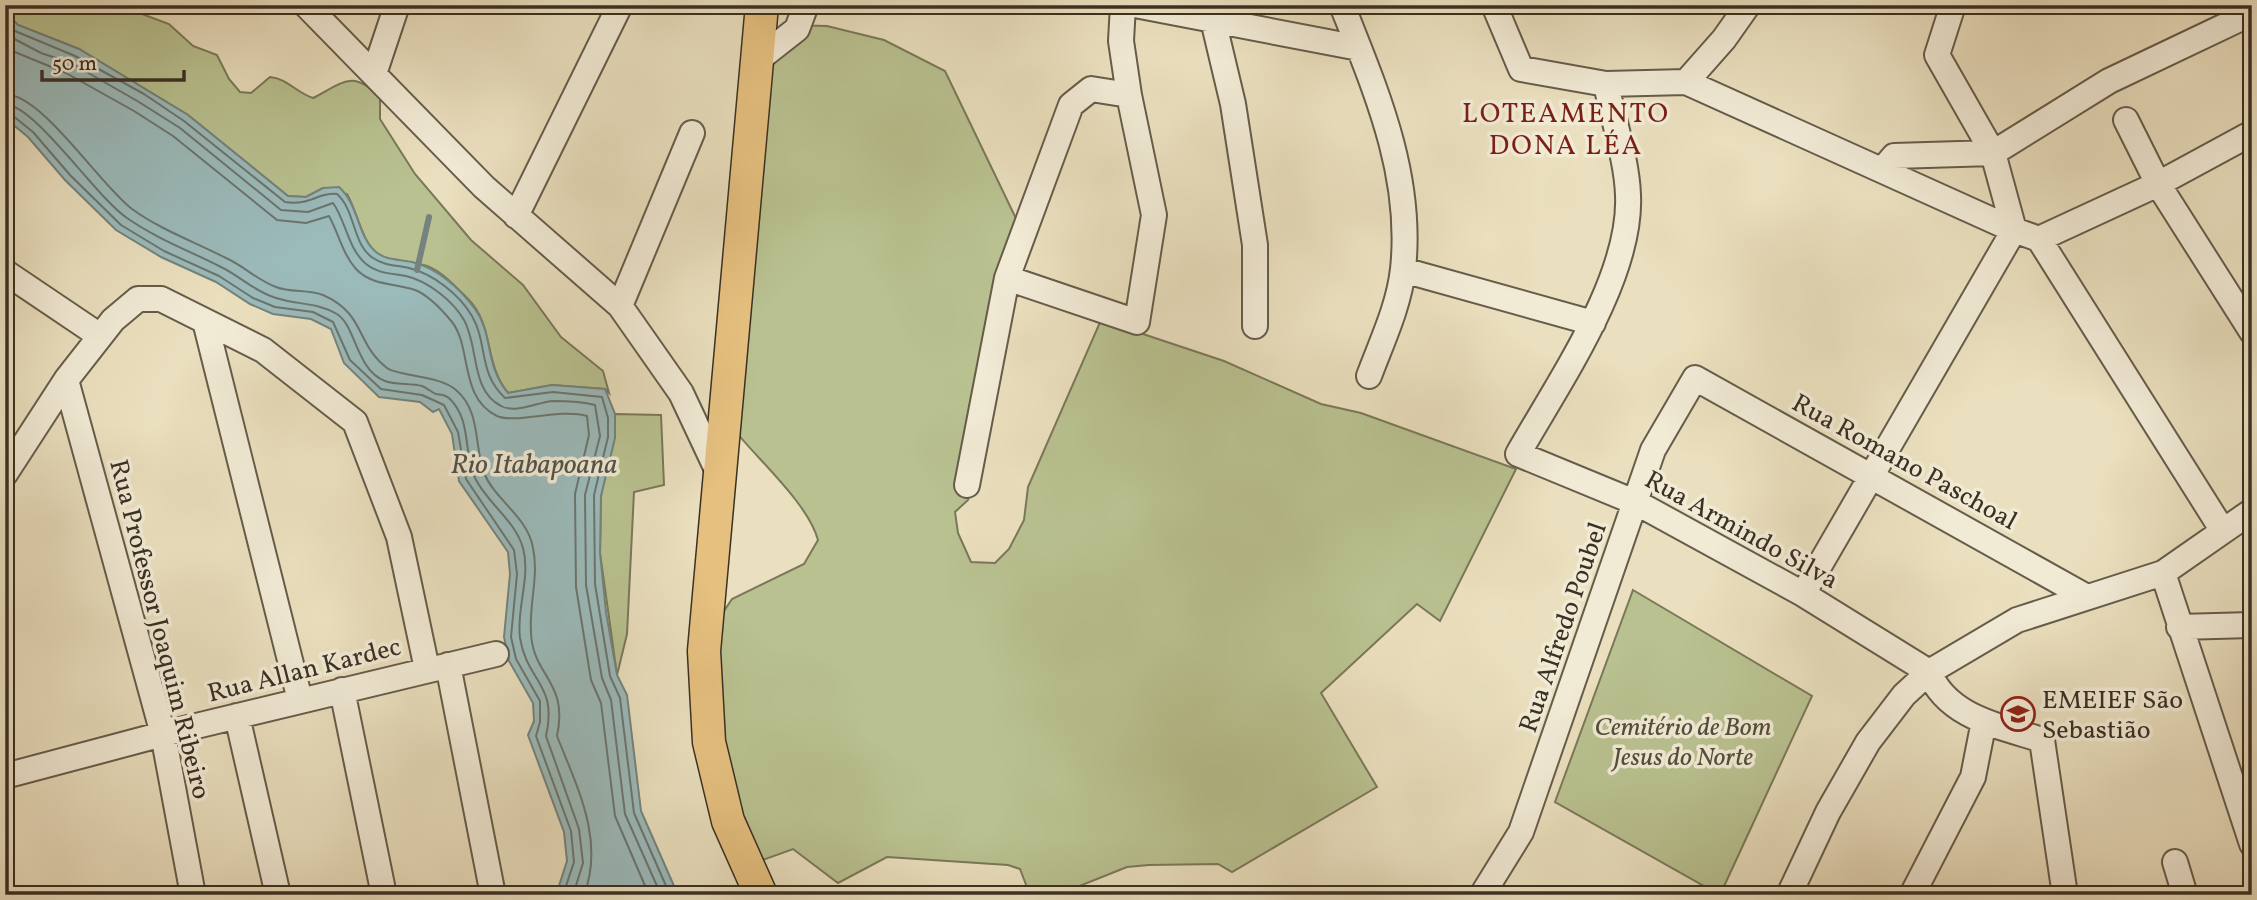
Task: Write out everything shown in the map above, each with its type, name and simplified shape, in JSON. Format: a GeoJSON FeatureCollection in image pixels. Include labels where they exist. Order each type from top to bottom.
{"type":"FeatureCollection","features":[{"type":"Feature","properties":{"kind":"main road"},"geometry":{"type":"LineString","coordinates":[[761,895],[728,821],[709,742],[705,652],[760,58],[762,5]]}},
{"type":"Feature","properties":{"kind":"street"},"geometry":{"type":"LineString","coordinates":[[374,74],[397,5]]}},
{"type":"Feature","properties":{"kind":"street"},"geometry":{"type":"LineString","coordinates":[[516,216],[620,5]]}},
{"type":"Feature","properties":{"kind":"street"},"geometry":{"type":"LineString","coordinates":[[760,58],[797,29],[806,5]]}},
{"type":"Feature","properties":{"kind":"street"},"geometry":{"type":"LineString","coordinates":[[1007,278],[1137,322],[1154,215],[1129,95],[1121,41],[1123,5]]}},
{"type":"Feature","properties":{"kind":"street"},"geometry":{"type":"LineString","coordinates":[[1135,5],[1359,48]]}},
{"type":"Feature","properties":{"kind":"street"},"geometry":{"type":"LineString","coordinates":[[1342,5],[1396,148],[1406,209],[1403,270],[1395,309],[1369,376]]}},
{"type":"Feature","properties":{"kind":"street"},"geometry":{"type":"LineString","coordinates":[[1494,5],[1521,69],[1606,84],[1686,82],[2039,239],[2223,531]]}},
{"type":"Feature","properties":{"kind":"street"},"geometry":{"type":"LineString","coordinates":[[1686,82],[1724,39],[1748,5]]}},
{"type":"Feature","properties":{"kind":"street"},"geometry":{"type":"LineString","coordinates":[[1803,594],[2014,230],[1993,153],[1937,55],[1953,5]]}},
{"type":"Feature","properties":{"kind":"street"},"geometry":{"type":"LineString","coordinates":[[312,7],[374,74],[516,216],[621,306],[681,393],[720,476]]}},
{"type":"Feature","properties":{"kind":"street"},"geometry":{"type":"LineString","coordinates":[[1882,170],[1894,156],[1993,153],[2109,81],[2252,13]]}},
{"type":"Feature","properties":{"kind":"street"},"geometry":{"type":"LineString","coordinates":[[1213,20],[1233,104],[1255,246],[1255,326]]}},
{"type":"Feature","properties":{"kind":"street"},"geometry":{"type":"LineString","coordinates":[[1403,270],[1593,323],[1624,242],[1629,194],[1606,84]]}},
{"type":"Feature","properties":{"kind":"street"},"geometry":{"type":"LineString","coordinates":[[967,485],[1007,278],[1071,104],[1091,89],[1129,95]]}},
{"type":"Feature","properties":{"kind":"street"},"geometry":{"type":"LineString","coordinates":[[2126,120],[2158,184],[2252,332]]}},
{"type":"Feature","properties":{"kind":"street"},"geometry":{"type":"LineString","coordinates":[[621,306],[692,133]]}},
{"type":"Feature","properties":{"kind":"street"},"geometry":{"type":"LineString","coordinates":[[2039,239],[2158,184],[2252,133]]}},
{"type":"Feature","properties":{"kind":"street"},"geometry":{"type":"LineString","coordinates":[[5,272],[100,336]]}},
{"type":"Feature","properties":{"kind":"street"},"geometry":{"type":"LineString","coordinates":[[5,474],[66,380],[113,320],[138,299],[161,299],[264,350],[355,422],[399,537],[438,667],[493,895]]}},
{"type":"Feature","properties":{"kind":"street"},"geometry":{"type":"LineString","coordinates":[[205,321],[300,700]]}},
{"type":"Feature","properties":{"kind":"street","name":"Rua Armindo Silva"},"geometry":{"type":"LineString","coordinates":[[1593,323],[1518,453],[1637,503],[1803,594],[1929,672]]}},
{"type":"Feature","properties":{"kind":"street","name":"Rua Romano Paschoal"},"geometry":{"type":"LineString","coordinates":[[1695,377],[2085,596]]}},
{"type":"Feature","properties":{"kind":"street","name":"Rua Alfredo Poubel"},"geometry":{"type":"LineString","coordinates":[[1482,895],[1521,832],[1637,503],[1653,450],[1695,377]]}},
{"type":"Feature","properties":{"kind":"street","name":"Rua Professor Joaquim Ribeiro"},"geometry":{"type":"LineString","coordinates":[[66,380],[163,734],[193,895]]}},
{"type":"Feature","properties":{"kind":"street"},"geometry":{"type":"LineString","coordinates":[[1789,895],[1828,812],[1868,742],[1904,695],[1929,672],[2017,620],[2163,573],[2252,511]]}},
{"type":"Feature","properties":{"kind":"street"},"geometry":{"type":"LineString","coordinates":[[2163,573],[2252,844]]}},
{"type":"Feature","properties":{"kind":"street"},"geometry":{"type":"LineString","coordinates":[[2179,626],[2252,625]]}},
{"type":"Feature","properties":{"kind":"street","name":"Rua Allan Kardec"},"geometry":{"type":"LineString","coordinates":[[5,776],[163,734],[496,654]]}},
{"type":"Feature","properties":{"kind":"street"},"geometry":{"type":"LineString","coordinates":[[1929,672],[1936,690],[1965,714],[2042,740],[2065,895]]}},
{"type":"Feature","properties":{"kind":"street"},"geometry":{"type":"LineString","coordinates":[[342,690],[384,895]]}},
{"type":"Feature","properties":{"kind":"street"},"geometry":{"type":"LineString","coordinates":[[237,716],[278,895]]}},
{"type":"Feature","properties":{"kind":"street"},"geometry":{"type":"LineString","coordinates":[[1912,895],[1973,777],[1984,722]]}},
{"type":"Feature","properties":{"kind":"street"},"geometry":{"type":"LineString","coordinates":[[2175,862],[2185,895]]}},
{"type":"Feature","properties":{"kind":"green space"},"geometry":{"type":"Polygon","coordinates":[[[5,5],[118,5],[169,24],[193,46],[217,55],[229,79],[240,92],[251,93],[270,77],[281,80],[313,98],[348,81],[355,81],[371,89],[380,98],[380,119],[415,174],[471,240],[523,285],[561,337],[603,371],[609,393],[605,389],[552,385],[508,393],[495,370],[482,321],[469,300],[439,272],[421,264],[386,258],[375,252],[366,239],[347,194],[323,188],[306,197],[288,196],[188,115],[79,49],[18,25],[5,12],[5,5]]]}},
{"type":"Feature","properties":{"kind":"green space"},"geometry":{"type":"Polygon","coordinates":[[[782,25],[827,26],[884,40],[945,71],[1023,233],[977,472],[968,500],[955,512],[958,533],[971,562],[995,563],[1009,549],[1024,520],[1028,487],[1101,320],[1224,361],[1321,404],[1361,413],[1516,469],[1440,621],[1417,604],[1321,693],[1377,787],[1232,872],[1218,864],[1127,867],[1057,895],[1030,895],[1020,869],[1008,865],[887,857],[838,883],[793,849],[746,866],[706,638],[732,599],[804,564],[818,540],[804,511],[793,496],[731,426],[756,82],[782,25]]]}},
{"type":"Feature","properties":{"kind":"green space"},"geometry":{"type":"Polygon","coordinates":[[[615,414],[661,415],[664,485],[634,492],[627,634],[617,675],[600,553],[601,496],[615,414]]]}},
{"type":"Feature","properties":{"kind":"green space","name":"Cemitério de Bom Jesus do Norte"},"geometry":{"type":"Polygon","coordinates":[[[1633,590],[1812,696],[1720,895],[1555,802],[1633,590]]]}},
{"type":"Feature","properties":{"kind":"water","name":"Rio Itabapoana"},"geometry":{"type":"Polygon","coordinates":[[[5,12],[18,25],[79,49],[188,115],[288,196],[306,197],[323,188],[339,187],[351,202],[365,238],[376,252],[430,269],[455,286],[469,301],[481,319],[495,371],[508,393],[552,385],[605,389],[615,414],[615,438],[601,496],[600,553],[606,612],[617,675],[627,695],[641,811],[678,895],[556,895],[567,861],[564,832],[528,735],[534,721],[533,703],[509,661],[504,637],[510,574],[508,552],[459,481],[452,434],[439,409],[433,412],[420,402],[379,397],[344,363],[331,329],[311,319],[273,314],[250,304],[216,282],[161,257],[116,230],[65,180],[28,137],[5,118],[5,12]]]}},
{"type":"Feature","properties":{"kind":"waterway"},"geometry":{"type":"LineString","coordinates":[[417,270],[429,217]]}},
{"type":"Feature","properties":{"kind":"place","name":"EMEIEF São Sebastião"},"geometry":{"type":"Point","coordinates":[2018,714]}},
{"type":"Feature","properties":{"kind":"district","name":"LOTEAMENTO DONA LÉA"},"geometry":{"type":"Point","coordinates":[1566,128]}}]}
